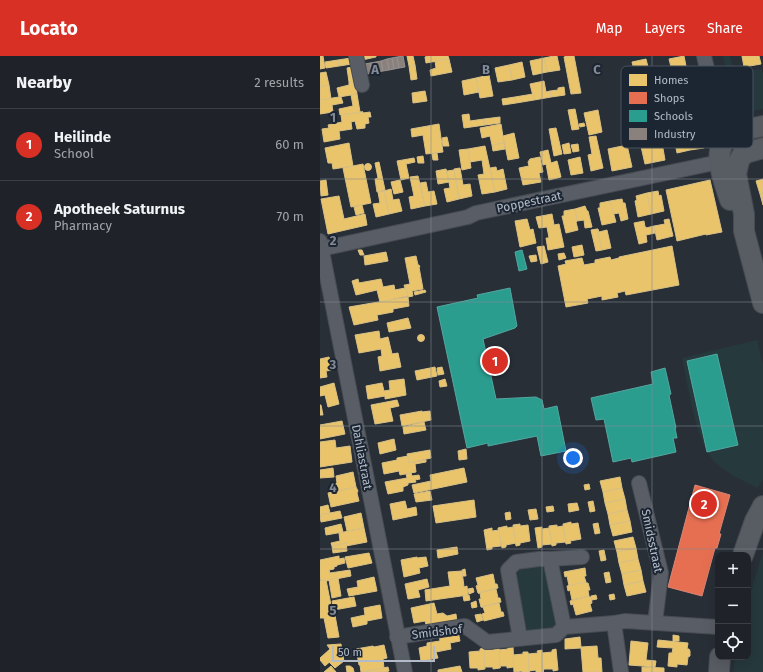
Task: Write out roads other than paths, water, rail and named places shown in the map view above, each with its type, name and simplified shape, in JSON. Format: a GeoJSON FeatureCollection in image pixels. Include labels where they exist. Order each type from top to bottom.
{"type":"FeatureCollection","features":[{"type":"Feature","properties":{"kind":"street"},"geometry":{"type":"LineString","coordinates":[[356,56],[362,85]]}},
{"type":"Feature","properties":{"kind":"street"},"geometry":{"type":"LineString","coordinates":[[704,56],[706,66]]}},
{"type":"Feature","properties":{"kind":"street"},"geometry":{"type":"LineString","coordinates":[[753,128],[763,126]]}},
{"type":"Feature","properties":{"kind":"street"},"geometry":{"type":"LineString","coordinates":[[720,148],[742,158]]}},
{"type":"Feature","properties":{"kind":"street"},"geometry":{"type":"LineString","coordinates":[[737,148],[742,158],[736,174],[744,214],[744,231],[763,304]]}},
{"type":"Feature","properties":{"kind":"street","name":"Poppestraat"},"geometry":{"type":"LineString","coordinates":[[321,245],[468,217],[476,213],[742,158]]}},
{"type":"Feature","properties":{"kind":"street","name":"Dahliastraat"},"geometry":{"type":"LineString","coordinates":[[321,245],[324,283],[404,672]]}},
{"type":"Feature","properties":{"kind":"street","name":"Smidsstraat"},"geometry":{"type":"LineString","coordinates":[[639,483],[661,573],[655,623]]}},
{"type":"Feature","properties":{"kind":"street"},"geometry":{"type":"LineString","coordinates":[[744,552],[755,521],[763,506]]}},
{"type":"Feature","properties":{"kind":"street"},"geometry":{"type":"LineString","coordinates":[[520,638],[508,570],[516,562],[539,559],[582,557]]}},
{"type":"Feature","properties":{"kind":"street"},"geometry":{"type":"LineString","coordinates":[[550,559],[564,627]]}},
{"type":"Feature","properties":{"kind":"street"},"geometry":{"type":"LineString","coordinates":[[621,672],[614,623],[625,621],[715,627]]}},
{"type":"Feature","properties":{"kind":"street","name":"Smidshof"},"geometry":{"type":"LineString","coordinates":[[397,637],[465,626],[488,642],[556,635],[564,627],[614,623]]}},
{"type":"Feature","properties":{"kind":"street"},"geometry":{"type":"LineString","coordinates":[[719,672],[720,660]]}},
{"type":"Feature","properties":{"kind":"place","name":"Heilinde"},"geometry":{"type":"Point","coordinates":[495,361]}},
{"type":"Feature","properties":{"kind":"place","name":"Apotheek Saturnus"},"geometry":{"type":"Point","coordinates":[704,504]}}]}
